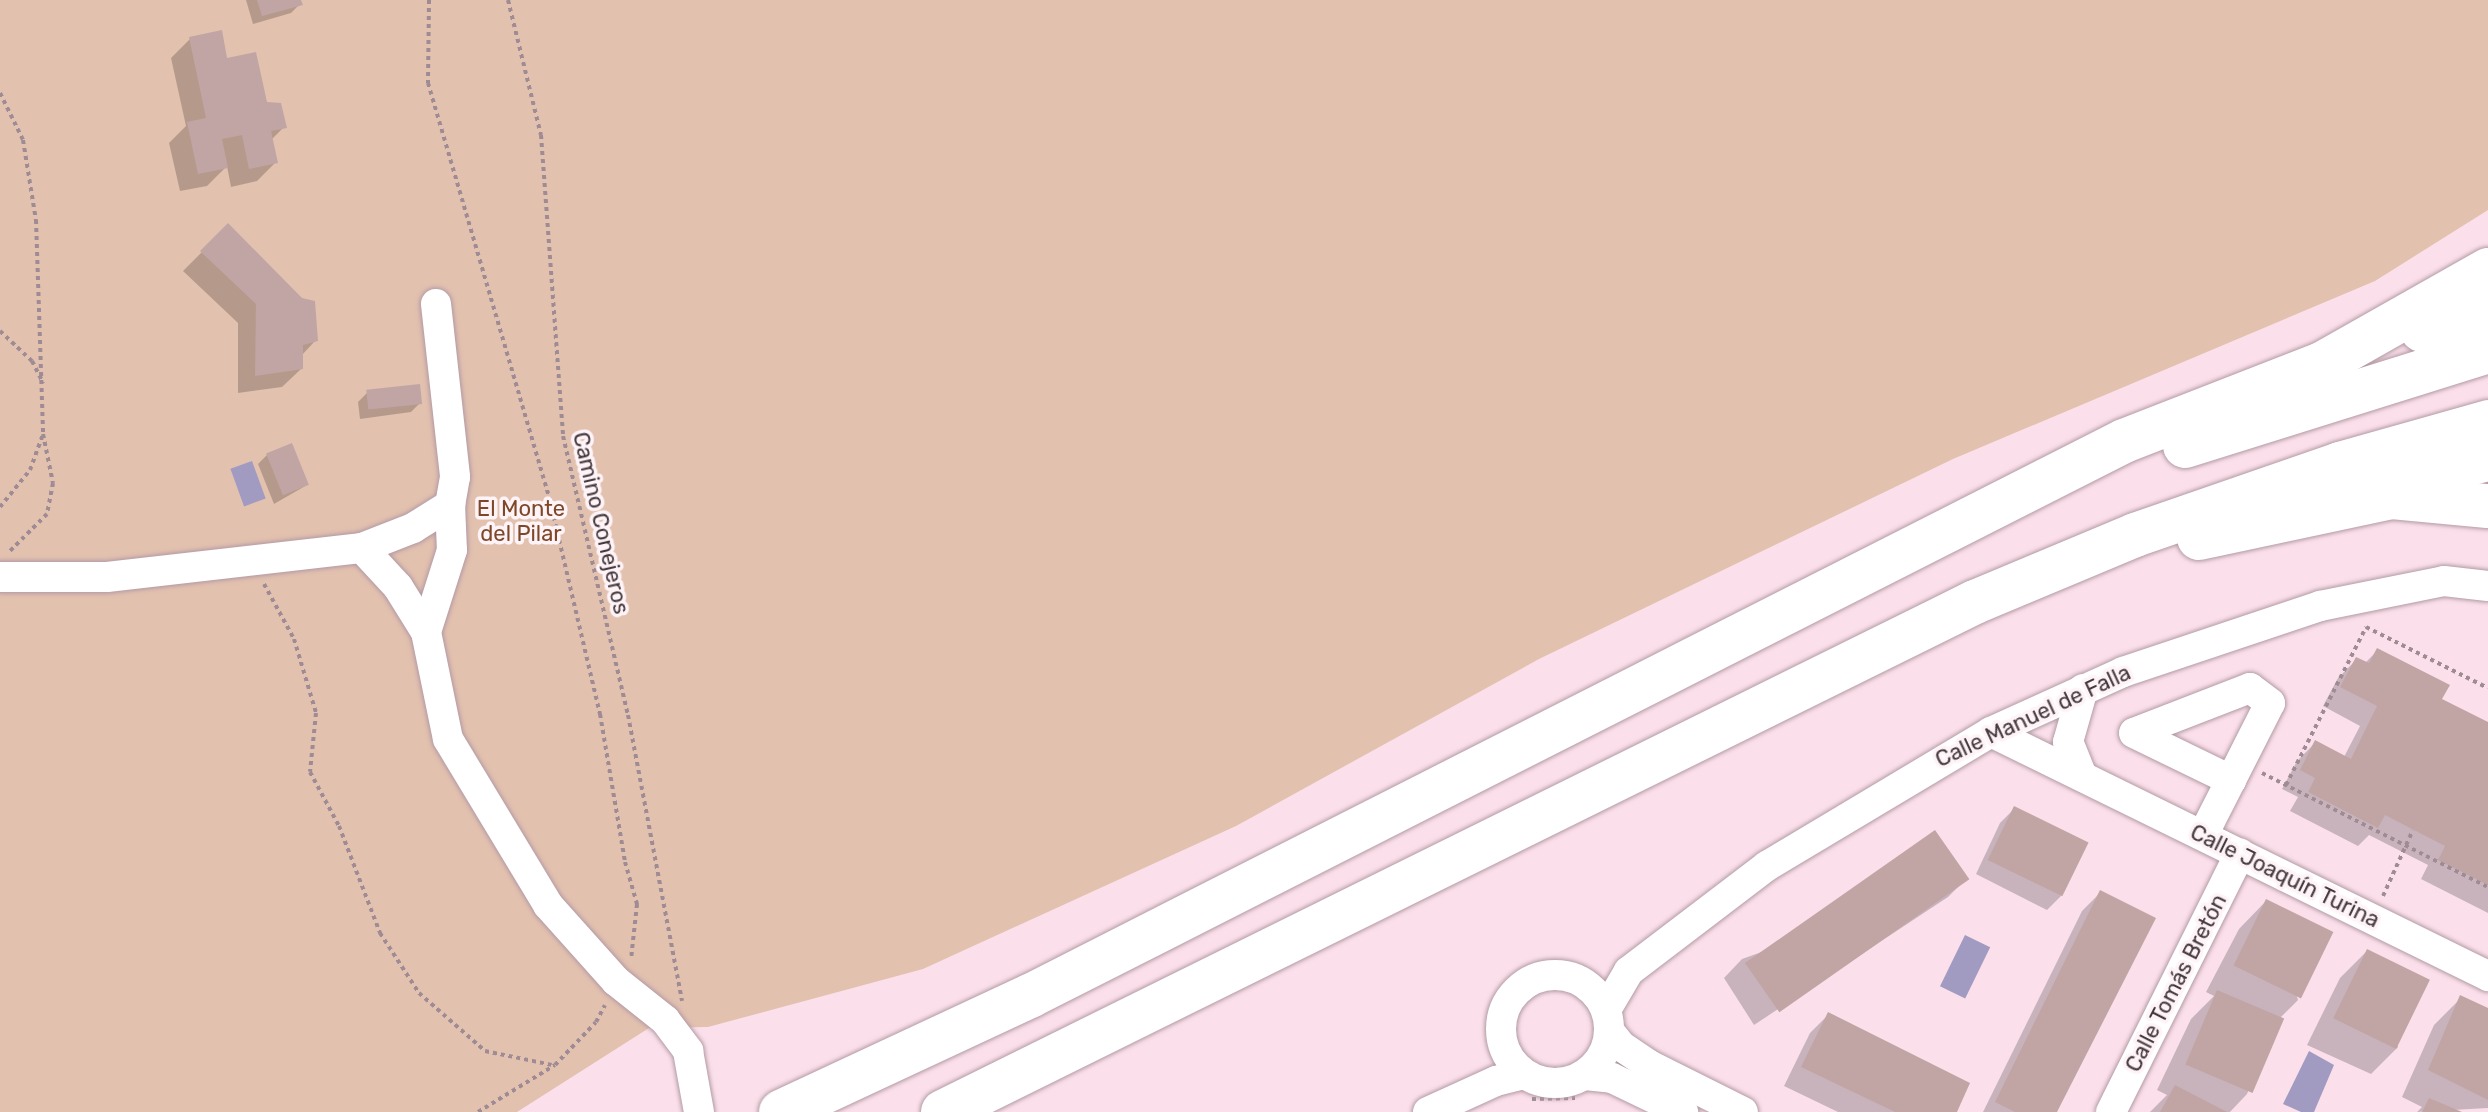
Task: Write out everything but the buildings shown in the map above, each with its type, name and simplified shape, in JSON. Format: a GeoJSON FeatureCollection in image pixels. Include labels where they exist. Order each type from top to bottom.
{"type":"FeatureCollection","features":[{"type":"Feature","properties":{"kind":"highway"},"geometry":{"type":"LineString","coordinates":[[2322,364],[2488,270]]}},
{"type":"Feature","properties":{"kind":"highway"},"geometry":{"type":"LineString","coordinates":[[781,1112],[1030,996],[2124,441],[2322,364],[2488,308]]}},
{"type":"Feature","properties":{"kind":"highway"},"geometry":{"type":"LineString","coordinates":[[1838,586],[2166,452],[2488,351]]}},
{"type":"Feature","properties":{"kind":"highway"},"geometry":{"type":"LineString","coordinates":[[943,1112],[1060,1059],[1838,667],[2135,535],[2340,464],[2488,422]]}},
{"type":"Feature","properties":{"kind":"highway"},"geometry":{"type":"LineString","coordinates":[[1838,667],[1944,638],[2193,540],[2418,474],[2488,459]]}},
{"type":"Feature","properties":{"kind":"highway"},"geometry":{"type":"LineString","coordinates":[[2193,540],[2392,497],[2488,506]]}},
{"type":"Feature","properties":{"kind":"street"},"geometry":{"type":"LineString","coordinates":[[426,632],[452,550],[450,505],[455,477],[436,304]]}},
{"type":"Feature","properties":{"kind":"street"},"geometry":{"type":"LineString","coordinates":[[0,577],[107,577],[362,548],[413,528],[450,505]]}},
{"type":"Feature","properties":{"kind":"street"},"geometry":{"type":"LineString","coordinates":[[362,548],[398,587],[426,632],[448,739],[548,905],[616,981],[665,1020],[688,1051],[699,1112]]}},
{"type":"Feature","properties":{"kind":"street","name":"Calle Manuel de Falla"},"geometry":{"type":"LineString","coordinates":[[1582,982],[1629,971],[1792,850],[1991,732],[2083,689],[2320,606],[2444,581],[2488,586]]}},
{"type":"Feature","properties":{"kind":"street"},"geometry":{"type":"LineString","coordinates":[[2082,776],[2068,742],[2083,689]]}},
{"type":"Feature","properties":{"kind":"street","name":"Calle Joaquín Turina"},"geometry":{"type":"LineString","coordinates":[[1991,732],[2488,976]]}},
{"type":"Feature","properties":{"kind":"street"},"geometry":{"type":"LineString","coordinates":[[2203,835],[2231,780]]}},
{"type":"Feature","properties":{"kind":"street","name":"Calle Tomás Bretón"},"geometry":{"type":"LineString","coordinates":[[2111,1112],[2240,853]]}},
{"type":"Feature","properties":{"kind":"street","name":"Calle Manuel de Falla"},"geometry":{"type":"LineString","coordinates":[[1607,1021],[1629,971]]}},
{"type":"Feature","properties":{"kind":"street"},"geometry":{"type":"LineString","coordinates":[[1455,1099],[1484,1072],[1502,1042],[1503,1011],[1522,986],[1551,974],[1582,982],[1621,1046],[1649,1065],[1743,1112]]}},
{"type":"Feature","properties":{"kind":"street"},"geometry":{"type":"LineString","coordinates":[[1502,1042],[1524,1074],[1544,1082],[1565,1083],[1585,1075],[1602,1056],[1607,1021]]}},
{"type":"Feature","properties":{"kind":"street"},"geometry":{"type":"LineString","coordinates":[[1428,1112],[1524,1074]]}},
{"type":"Feature","properties":{"kind":"street"},"geometry":{"type":"LineString","coordinates":[[1585,1075],[1612,1078],[1683,1112]]}},
{"type":"Feature","properties":{"kind":"path"},"geometry":{"type":"LineString","coordinates":[[429,0],[428,83],[550,501],[637,904],[637,939],[596,1022],[555,1065],[478,1112]]}},
{"type":"Feature","properties":{"kind":"path","name":"Camino Conejeros"},"geometry":{"type":"LineString","coordinates":[[508,0],[541,135],[563,436],[628,715],[688,1051]]}},
{"type":"Feature","properties":{"kind":"path"},"geometry":{"type":"LineString","coordinates":[[0,93],[23,140],[36,220],[44,385],[43,434],[53,483],[47,514],[0,560]]}},
{"type":"Feature","properties":{"kind":"path"},"geometry":{"type":"LineString","coordinates":[[0,331],[32,361],[44,385]]}},
{"type":"Feature","properties":{"kind":"path"},"geometry":{"type":"LineString","coordinates":[[0,507],[30,470],[43,434]]}},
{"type":"Feature","properties":{"kind":"path"},"geometry":{"type":"LineString","coordinates":[[246,561],[273,595],[294,639],[316,713],[310,772],[339,826],[380,933],[419,993],[485,1051],[555,1065]]}},
{"type":"Feature","properties":{"kind":"path"},"geometry":{"type":"LineString","coordinates":[[2488,688],[2366,627],[2286,785],[2488,887]]}},
{"type":"Feature","properties":{"kind":"path"},"geometry":{"type":"LineString","coordinates":[[2367,893],[2381,900],[2413,830]]}},
{"type":"Feature","properties":{"kind":"green space","name":"El Monte del Pilar"},"geometry":{"type":"Polygon","coordinates":[[[0,0],[2488,0],[2488,210],[2375,281],[1953,459],[1539,659],[1236,826],[923,969],[708,1027],[649,1028],[517,1112],[0,1112],[0,0]]]}},
{"type":"Feature","properties":{"kind":"shaded area"},"geometry":{"type":"Polygon","coordinates":[[[252,461],[266,499],[244,506],[230,469],[252,461]]]}},
{"type":"Feature","properties":{"kind":"shaded area"},"geometry":{"type":"Polygon","coordinates":[[[1965,935],[1990,947],[1965,999],[1940,986],[1965,935]]]}},
{"type":"Feature","properties":{"kind":"shaded area"},"geometry":{"type":"Polygon","coordinates":[[[2309,1051],[2334,1065],[2314,1112],[2301,1112],[2283,1104],[2309,1051]]]}}]}
